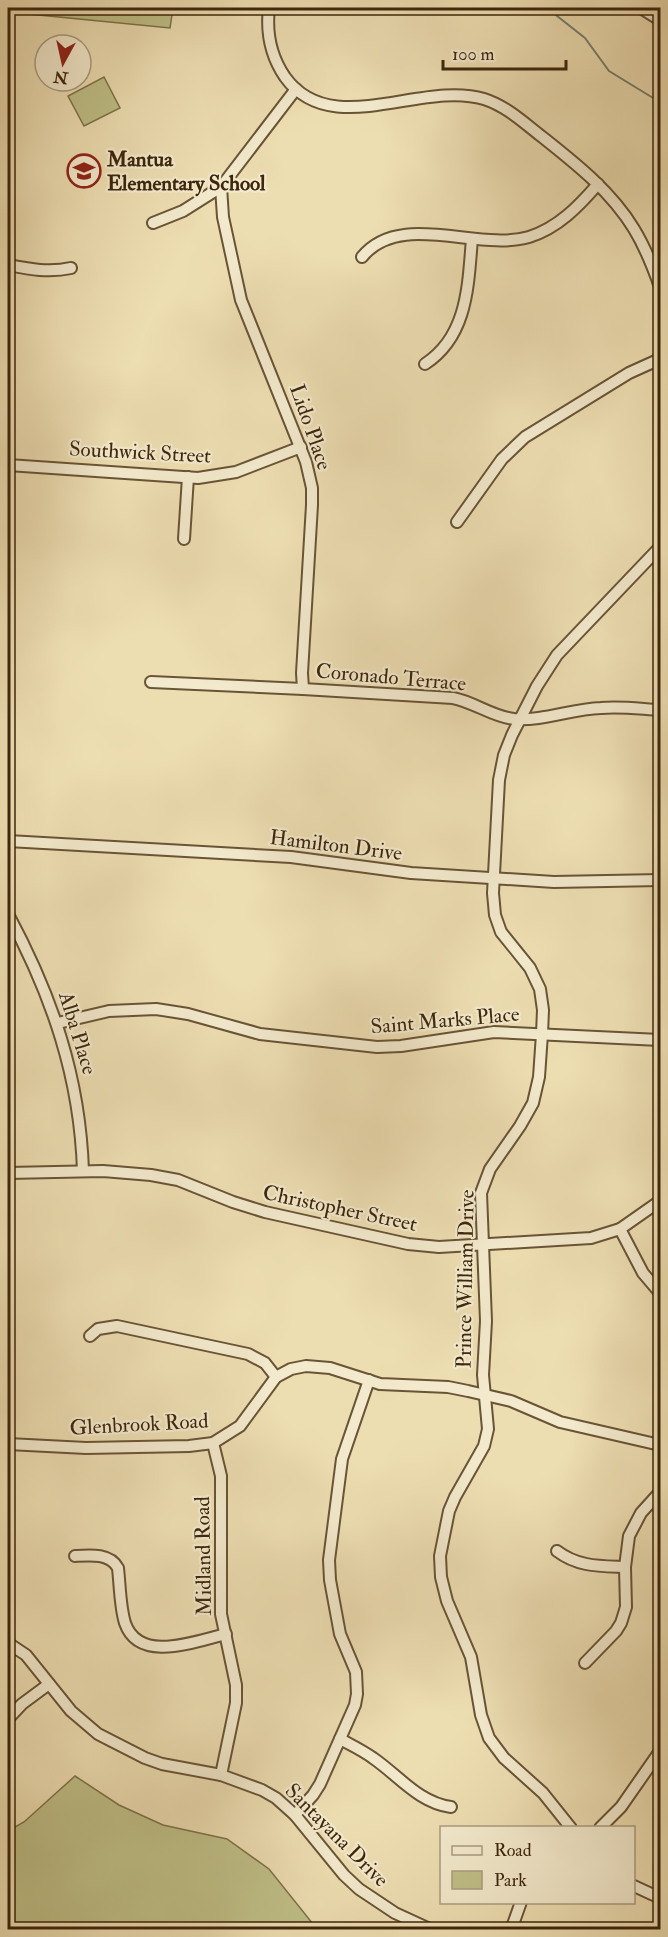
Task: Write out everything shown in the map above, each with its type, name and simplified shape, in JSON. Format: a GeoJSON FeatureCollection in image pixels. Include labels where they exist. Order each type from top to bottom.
{"type":"FeatureCollection","features":[{"type":"Feature","properties":{"kind":"street"},"geometry":{"type":"LineString","coordinates":[[269,8],[268,35],[272,53],[281,71],[296,89],[322,103],[345,108],[448,94],[484,99],[513,114],[598,184],[633,227],[660,287]]}},
{"type":"Feature","properties":{"kind":"street"},"geometry":{"type":"LineString","coordinates":[[641,8],[660,20]]}},
{"type":"Feature","properties":{"kind":"street"},"geometry":{"type":"LineString","coordinates":[[153,223],[183,211],[221,187],[296,89]]}},
{"type":"Feature","properties":{"kind":"street"},"geometry":{"type":"LineString","coordinates":[[363,257],[376,243],[392,236],[421,234],[472,239],[518,239],[544,231],[564,218],[598,184]]}},
{"type":"Feature","properties":{"kind":"street","name":"Lido Place"},"geometry":{"type":"LineString","coordinates":[[221,187],[223,217],[242,300],[309,470],[312,505],[303,689]]}},
{"type":"Feature","properties":{"kind":"street"},"geometry":{"type":"LineString","coordinates":[[425,364],[444,349],[459,321],[467,289],[472,239]]}},
{"type":"Feature","properties":{"kind":"street"},"geometry":{"type":"LineString","coordinates":[[8,265],[46,271],[71,268]]}},
{"type":"Feature","properties":{"kind":"street"},"geometry":{"type":"LineString","coordinates":[[457,522],[502,459],[525,437],[629,373],[660,358]]}},
{"type":"Feature","properties":{"kind":"street","name":"Southwick Street"},"geometry":{"type":"LineString","coordinates":[[8,465],[188,477],[236,472],[301,447]]}},
{"type":"Feature","properties":{"kind":"street"},"geometry":{"type":"LineString","coordinates":[[184,539],[188,477]]}},
{"type":"Feature","properties":{"kind":"street","name":"Prince William Drive"},"geometry":{"type":"LineString","coordinates":[[570,1826],[543,1794],[504,1758],[489,1738],[481,1715],[471,1657],[442,1585],[440,1556],[449,1511],[487,1439],[483,1368],[486,1321],[481,1204],[484,1181],[495,1160],[520,1126],[533,1103],[539,1077],[543,1010],[540,989],[530,968],[498,926],[494,909],[501,768],[520,719],[557,655],[660,548]]}},
{"type":"Feature","properties":{"kind":"street","name":"Coronado Terrace"},"geometry":{"type":"LineString","coordinates":[[150,682],[453,698],[502,717],[520,719],[550,717],[600,708],[660,710]]}},
{"type":"Feature","properties":{"kind":"street","name":"Hamilton Drive"},"geometry":{"type":"LineString","coordinates":[[8,842],[291,857],[411,873],[494,878],[586,882],[660,880]]}},
{"type":"Feature","properties":{"kind":"street","name":"Alba Place"},"geometry":{"type":"LineString","coordinates":[[8,914],[35,967],[57,1023],[78,1106],[83,1171]]}},
{"type":"Feature","properties":{"kind":"street","name":"Saint Marks Place"},"geometry":{"type":"LineString","coordinates":[[57,1023],[109,1011],[156,1009],[188,1014],[260,1034],[377,1047],[401,1046],[494,1032],[660,1040]]}},
{"type":"Feature","properties":{"kind":"street","name":"Christopher Street"},"geometry":{"type":"LineString","coordinates":[[8,1173],[83,1171],[135,1173],[168,1178],[265,1212],[422,1246],[582,1240],[620,1229],[660,1201]]}},
{"type":"Feature","properties":{"kind":"street"},"geometry":{"type":"LineString","coordinates":[[620,1229],[643,1274],[660,1293]]}},
{"type":"Feature","properties":{"kind":"street"},"geometry":{"type":"LineString","coordinates":[[90,1336],[98,1329],[117,1326],[249,1354],[265,1363],[276,1377],[291,1368],[306,1366],[330,1368],[392,1386],[448,1387],[527,1407],[560,1422],[660,1445]]}},
{"type":"Feature","properties":{"kind":"street","name":"Glenbrook Road"},"geometry":{"type":"LineString","coordinates":[[8,1444],[86,1448],[213,1443],[240,1426],[276,1377]]}},
{"type":"Feature","properties":{"kind":"street"},"geometry":{"type":"LineString","coordinates":[[295,1815],[316,1789],[340,1739],[354,1705],[358,1682],[352,1659],[340,1634],[330,1580],[329,1560],[342,1459],[369,1380]]}},
{"type":"Feature","properties":{"kind":"street","name":"Midland Road"},"geometry":{"type":"LineString","coordinates":[[213,1443],[221,1476],[220,1597],[237,1694],[221,1775]]}},
{"type":"Feature","properties":{"kind":"street"},"geometry":{"type":"LineString","coordinates":[[585,1663],[621,1623],[626,1607],[625,1567],[630,1536],[636,1520],[660,1492]]}},
{"type":"Feature","properties":{"kind":"street"},"geometry":{"type":"LineString","coordinates":[[557,1551],[568,1560],[578,1563],[625,1567]]}},
{"type":"Feature","properties":{"kind":"street"},"geometry":{"type":"LineString","coordinates":[[75,1556],[106,1557],[116,1563],[126,1627],[136,1639],[145,1644],[162,1648],[226,1634]]}},
{"type":"Feature","properties":{"kind":"street","name":"Santayana Drive"},"geometry":{"type":"LineString","coordinates":[[8,1643],[26,1655],[82,1722],[121,1747],[162,1764],[221,1775],[262,1790],[276,1798],[295,1815],[344,1875],[359,1889],[394,1913],[432,1929]]}},
{"type":"Feature","properties":{"kind":"street"},"geometry":{"type":"LineString","coordinates":[[8,1719],[22,1704],[49,1684]]}},
{"type":"Feature","properties":{"kind":"street"},"geometry":{"type":"LineString","coordinates":[[340,1739],[374,1758],[427,1800],[451,1807]]}},
{"type":"Feature","properties":{"kind":"street"},"geometry":{"type":"LineString","coordinates":[[601,1826],[621,1806],[660,1751]]}},
{"type":"Feature","properties":{"kind":"street"},"geometry":{"type":"LineString","coordinates":[[635,1887],[660,1898]]}},
{"type":"Feature","properties":{"kind":"street"},"geometry":{"type":"LineString","coordinates":[[511,1929],[520,1904]]}},
{"type":"Feature","properties":{"kind":"green space"},"geometry":{"type":"Polygon","coordinates":[[[8,8],[173,8],[170,28],[8,12],[8,8]]]}},
{"type":"Feature","properties":{"kind":"green space"},"geometry":{"type":"Polygon","coordinates":[[[104,77],[120,108],[84,126],[68,96],[74,93],[93,93],[93,83],[104,77]]]}},
{"type":"Feature","properties":{"kind":"green space"},"geometry":{"type":"Polygon","coordinates":[[[75,1776],[119,1805],[163,1825],[227,1839],[269,1869],[317,1929],[8,1929],[8,1831],[24,1822],[75,1776]]]}},
{"type":"Feature","properties":{"kind":"waterway"},"geometry":{"type":"LineString","coordinates":[[539,8],[552,12],[585,38],[609,71],[658,101],[660,105]]}},
{"type":"Feature","properties":{"kind":"place","name":"Mantua Elementary School"},"geometry":{"type":"Point","coordinates":[84,171]}}]}
